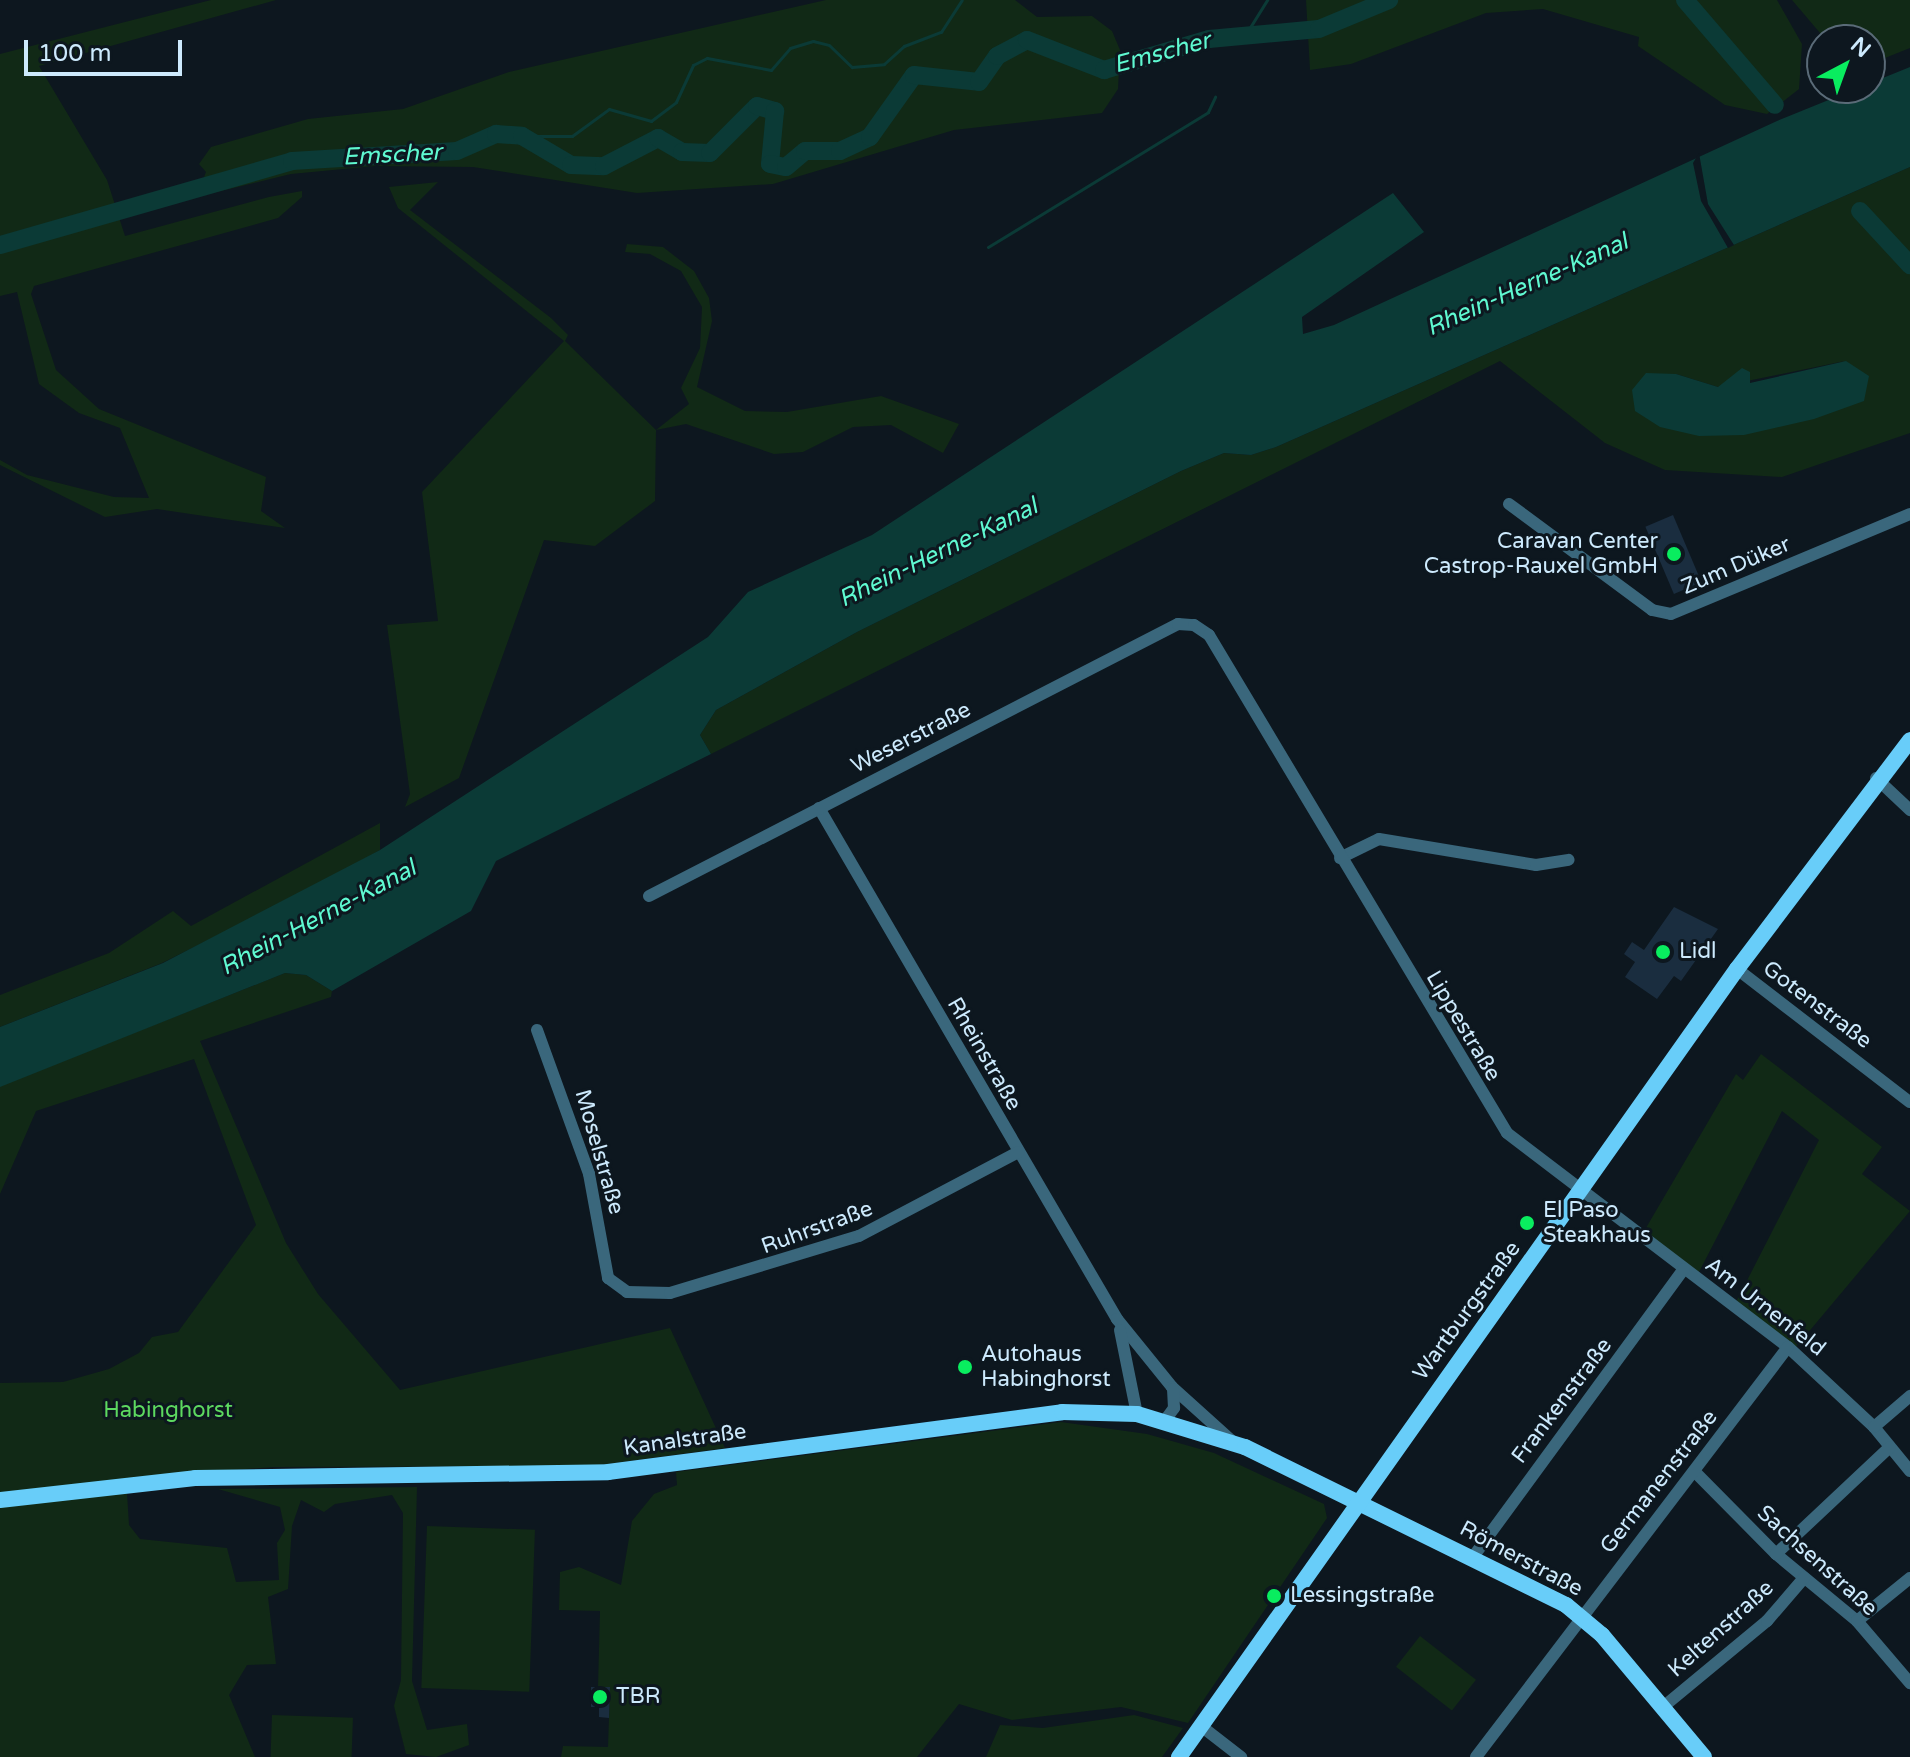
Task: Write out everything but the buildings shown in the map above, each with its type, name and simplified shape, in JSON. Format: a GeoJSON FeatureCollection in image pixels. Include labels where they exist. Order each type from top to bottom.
{"type":"FeatureCollection","features":[{"type":"Feature","properties":{"kind":"main road","name":"Wartburgstraße"},"geometry":{"type":"LineString","coordinates":[[1179,1757],[1357,1501],[1737,969],[1876,778],[1910,740]]}},
{"type":"Feature","properties":{"kind":"main road","name":"Kanalstraße"},"geometry":{"type":"LineString","coordinates":[[0,1500],[195,1478],[595,1473],[1062,1412],[1137,1414],[1166,1419],[1235,1443],[1357,1501]]}},
{"type":"Feature","properties":{"kind":"main road","name":"Römerstraße"},"geometry":{"type":"LineString","coordinates":[[1357,1501],[1473,1557],[1581,1616],[1704,1757]]}},
{"type":"Feature","properties":{"kind":"street","name":"Zum Düker"},"geometry":{"type":"LineString","coordinates":[[1509,504],[1652,610],[1671,614],[1910,514]]}},
{"type":"Feature","properties":{"kind":"street","name":"Weserstraße"},"geometry":{"type":"LineString","coordinates":[[649,896],[1178,624],[1194,625]]}},
{"type":"Feature","properties":{"kind":"street","name":"Lippestraße"},"geometry":{"type":"LineString","coordinates":[[1194,625],[1209,635],[1499,1123],[1580,1191]]}},
{"type":"Feature","properties":{"kind":"street"},"geometry":{"type":"LineString","coordinates":[[1876,778],[1910,810]]}},
{"type":"Feature","properties":{"kind":"street","name":"Rheinstraße"},"geometry":{"type":"LineString","coordinates":[[819,808],[1117,1319],[1172,1387],[1235,1443]]}},
{"type":"Feature","properties":{"kind":"street"},"geometry":{"type":"LineString","coordinates":[[1340,858],[1379,839],[1536,865],[1569,860]]}},
{"type":"Feature","properties":{"kind":"street","name":"Gotenstraße"},"geometry":{"type":"LineString","coordinates":[[1737,969],[1910,1102]]}},
{"type":"Feature","properties":{"kind":"street","name":"Moselstraße"},"geometry":{"type":"LineString","coordinates":[[537,1030],[589,1174],[614,1288]]}},
{"type":"Feature","properties":{"kind":"street","name":"Ruhrstraße"},"geometry":{"type":"LineString","coordinates":[[614,1288],[670,1293],[751,1273],[883,1225],[1018,1152]]}},
{"type":"Feature","properties":{"kind":"street","name":"Am Urnenfeld"},"geometry":{"type":"LineString","coordinates":[[1580,1191],[1788,1347],[1874,1427],[1910,1471]]}},
{"type":"Feature","properties":{"kind":"street","name":"Frankenstraße"},"geometry":{"type":"LineString","coordinates":[[1473,1557],[1684,1269]]}},
{"type":"Feature","properties":{"kind":"street","name":"Rheinstraße"},"geometry":{"type":"LineString","coordinates":[[1117,1319],[1132,1369],[1137,1414]]}},
{"type":"Feature","properties":{"kind":"street","name":"Germanenstraße"},"geometry":{"type":"LineString","coordinates":[[1476,1757],[1788,1347]]}},
{"type":"Feature","properties":{"kind":"street"},"geometry":{"type":"LineString","coordinates":[[1166,1419],[1174,1408],[1172,1387]]}},
{"type":"Feature","properties":{"kind":"street"},"geometry":{"type":"LineString","coordinates":[[1874,1427],[1910,1396]]}},
{"type":"Feature","properties":{"kind":"street"},"geometry":{"type":"LineString","coordinates":[[1776,1554],[1890,1447]]}},
{"type":"Feature","properties":{"kind":"street","name":"Sachsenstraße"},"geometry":{"type":"LineString","coordinates":[[1694,1471],[1776,1554],[1857,1621],[1910,1683]]}},
{"type":"Feature","properties":{"kind":"street","name":"Keltenstraße"},"geometry":{"type":"LineString","coordinates":[[1663,1707],[1767,1621],[1804,1578]]}},
{"type":"Feature","properties":{"kind":"street"},"geometry":{"type":"LineString","coordinates":[[1857,1621],[1910,1578]]}},
{"type":"Feature","properties":{"kind":"street"},"geometry":{"type":"LineString","coordinates":[[1201,1726],[1241,1757]]}},
{"type":"Feature","properties":{"kind":"green space"},"geometry":{"type":"Polygon","coordinates":[[[211,0],[276,0],[39,66],[107,180],[125,236],[269,197],[302,191],[302,197],[278,218],[34,286],[31,294],[56,370],[99,409],[266,477],[261,511],[285,528],[157,509],[105,517],[0,465],[0,460],[27,475],[114,497],[149,498],[120,428],[79,413],[39,384],[17,292],[0,296],[0,54],[211,0]]]}},
{"type":"Feature","properties":{"kind":"green space"},"geometry":{"type":"Polygon","coordinates":[[[826,0],[1015,0],[1037,17],[1092,16],[1112,31],[1120,50],[1118,89],[1102,113],[954,130],[773,184],[637,193],[473,167],[375,166],[291,174],[196,197],[206,172],[199,164],[211,147],[308,119],[403,109],[509,72],[826,0]]]}},
{"type":"Feature","properties":{"kind":"green space"},"geometry":{"type":"Polygon","coordinates":[[[1306,0],[1777,0],[1802,44],[1799,89],[1767,114],[1725,105],[1638,46],[1639,37],[1543,9],[1486,13],[1351,64],[1310,70],[1306,0]]]}},
{"type":"Feature","properties":{"kind":"green space"},"geometry":{"type":"Polygon","coordinates":[[[1792,0],[1910,0],[1910,48],[1886,58],[1886,24],[1812,24],[1792,0]]]}},
{"type":"Feature","properties":{"kind":"green space"},"geometry":{"type":"Polygon","coordinates":[[[1910,167],[1910,433],[1782,477],[1665,470],[1605,443],[1500,361],[711,754],[700,735],[716,710],[857,632],[1181,471],[1224,453],[1251,455],[1276,447],[1910,167]],[[1845,361],[1718,387],[1676,374],[1660,427],[1845,361]]]}},
{"type":"Feature","properties":{"kind":"green space"},"geometry":{"type":"Polygon","coordinates":[[[438,182],[410,210],[551,318],[568,335],[565,341],[656,430],[655,501],[595,546],[544,540],[459,778],[405,807],[410,794],[387,625],[438,621],[422,492],[564,341],[398,208],[389,187],[438,182]]]}},
{"type":"Feature","properties":{"kind":"green space"},"geometry":{"type":"Polygon","coordinates":[[[627,244],[663,247],[694,271],[709,298],[712,321],[697,387],[745,411],[787,412],[881,396],[959,424],[943,453],[891,425],[853,427],[803,452],[774,454],[686,424],[656,430],[689,404],[681,388],[700,348],[702,307],[681,271],[650,254],[625,252],[627,244]]]}},
{"type":"Feature","properties":{"kind":"green space"},"geometry":{"type":"Polygon","coordinates":[[[380,823],[380,850],[313,888],[162,963],[0,1027],[0,995],[109,953],[173,911],[191,926],[380,823]]]}},
{"type":"Feature","properties":{"kind":"green space","name":"Habinghorst"},"geometry":{"type":"Polygon","coordinates":[[[285,973],[306,975],[332,991],[331,997],[200,1041],[286,1243],[318,1294],[400,1390],[670,1328],[725,1448],[592,1466],[274,1467],[134,1477],[127,1493],[129,1525],[140,1539],[227,1548],[236,1582],[279,1580],[277,1543],[285,1530],[280,1507],[218,1489],[417,1487],[412,1681],[427,1730],[467,1724],[469,1745],[436,1757],[406,1754],[394,1706],[401,1680],[403,1513],[392,1495],[335,1504],[324,1512],[301,1500],[292,1526],[288,1589],[268,1597],[276,1664],[247,1665],[229,1695],[255,1757],[0,1757],[0,1383],[63,1382],[109,1369],[139,1353],[152,1337],[178,1332],[256,1225],[194,1059],[36,1111],[0,1194],[0,1086],[285,973]]]}},
{"type":"Feature","properties":{"kind":"green space"},"geometry":{"type":"Polygon","coordinates":[[[1761,1054],[1882,1147],[1862,1174],[1910,1211],[1796,1347],[1736,1302],[1819,1140],[1782,1111],[1698,1274],[1643,1233],[1736,1074],[1743,1080],[1761,1054]]]}},
{"type":"Feature","properties":{"kind":"green space"},"geometry":{"type":"Polygon","coordinates":[[[1061,1422],[1147,1434],[1214,1453],[1324,1504],[1327,1518],[1188,1723],[1121,1707],[1012,1720],[959,1704],[917,1757],[561,1757],[563,1746],[608,1747],[610,1688],[598,1687],[600,1611],[559,1610],[560,1572],[579,1567],[621,1585],[632,1521],[654,1494],[677,1485],[676,1472],[1061,1422]]]}},
{"type":"Feature","properties":{"kind":"green space"},"geometry":{"type":"Polygon","coordinates":[[[427,1526],[535,1530],[529,1692],[421,1688],[427,1526]]]}},
{"type":"Feature","properties":{"kind":"green space"},"geometry":{"type":"Polygon","coordinates":[[[1420,1636],[1476,1680],[1452,1710],[1396,1667],[1420,1636]]]}},
{"type":"Feature","properties":{"kind":"green space"},"geometry":{"type":"Polygon","coordinates":[[[272,1715],[353,1718],[352,1757],[271,1757],[272,1715]]]}},
{"type":"Feature","properties":{"kind":"green space"},"geometry":{"type":"Polygon","coordinates":[[[1134,1715],[1183,1728],[1162,1757],[986,1757],[1000,1725],[1043,1728],[1134,1715]]]}},
{"type":"Feature","properties":{"kind":"water","name":"Rhein-Herne-Kanal"},"geometry":{"type":"Polygon","coordinates":[[[1910,67],[1910,167],[1276,447],[1251,455],[1224,453],[1181,471],[857,632],[716,710],[700,735],[711,754],[496,861],[471,911],[332,991],[306,975],[285,973],[0,1087],[0,1027],[163,963],[380,850],[708,637],[748,592],[872,535],[1393,193],[1424,232],[1302,317],[1303,334],[1334,325],[1819,104],[1886,104],[1886,77],[1910,67]]]}},
{"type":"Feature","properties":{"kind":"water"},"geometry":{"type":"Polygon","coordinates":[[[1846,361],[1869,376],[1864,401],[1814,419],[1744,435],[1699,436],[1660,427],[1635,411],[1632,390],[1646,373],[1676,374],[1718,387],[1742,368],[1750,372],[1750,383],[1846,361]]]}},
{"type":"Feature","properties":{"kind":"pier"},"geometry":{"type":"Polygon","coordinates":[[[1699,153],[1708,204],[1734,245],[1728,248],[1701,201],[1693,163],[1699,153]]]}},
{"type":"Feature","properties":{"kind":"waterway"},"geometry":{"type":"LineString","coordinates":[[522,136],[572,136],[609,109],[651,121],[676,102],[693,65],[707,58],[771,70],[790,48],[813,41],[829,45],[852,67],[884,64],[904,46],[941,32],[962,0]]}},
{"type":"Feature","properties":{"kind":"waterway"},"geometry":{"type":"LineString","coordinates":[[1244,37],[1267,0]]}},
{"type":"Feature","properties":{"kind":"waterway","name":"Emscher"},"geometry":{"type":"LineString","coordinates":[[0,245],[292,161],[457,151],[496,134],[522,136],[571,165],[604,166],[658,138],[682,152],[710,153],[757,106],[775,111],[770,164],[786,167],[805,151],[840,151],[870,137],[914,75],[979,82],[997,56],[1027,40],[1104,70],[1209,39],[1319,29],[1389,0]]}},
{"type":"Feature","properties":{"kind":"waterway","name":"Emscher"},"geometry":{"type":"LineString","coordinates":[[1685,0],[1775,105]]}},
{"type":"Feature","properties":{"kind":"waterway"},"geometry":{"type":"LineString","coordinates":[[988,247],[1208,112],[1215,97]]}},
{"type":"Feature","properties":{"kind":"waterway","name":"Emscher"},"geometry":{"type":"LineString","coordinates":[[1860,211],[1910,265]]}},
{"type":"Feature","properties":{"kind":"place","name":"Caravan Center Castrop-Rauxel GmbH"},"geometry":{"type":"Point","coordinates":[1674,554]}},
{"type":"Feature","properties":{"kind":"place","name":"Lidl"},"geometry":{"type":"Point","coordinates":[1663,952]}},
{"type":"Feature","properties":{"kind":"place","name":"El Paso Steakhaus"},"geometry":{"type":"Point","coordinates":[1527,1223]}},
{"type":"Feature","properties":{"kind":"place","name":"Autohaus Habinghorst"},"geometry":{"type":"Point","coordinates":[965,1367]}},
{"type":"Feature","properties":{"kind":"place","name":"Lessingstraße"},"geometry":{"type":"Point","coordinates":[1274,1596]}},
{"type":"Feature","properties":{"kind":"place","name":"TBR"},"geometry":{"type":"Point","coordinates":[600,1697]}}]}
